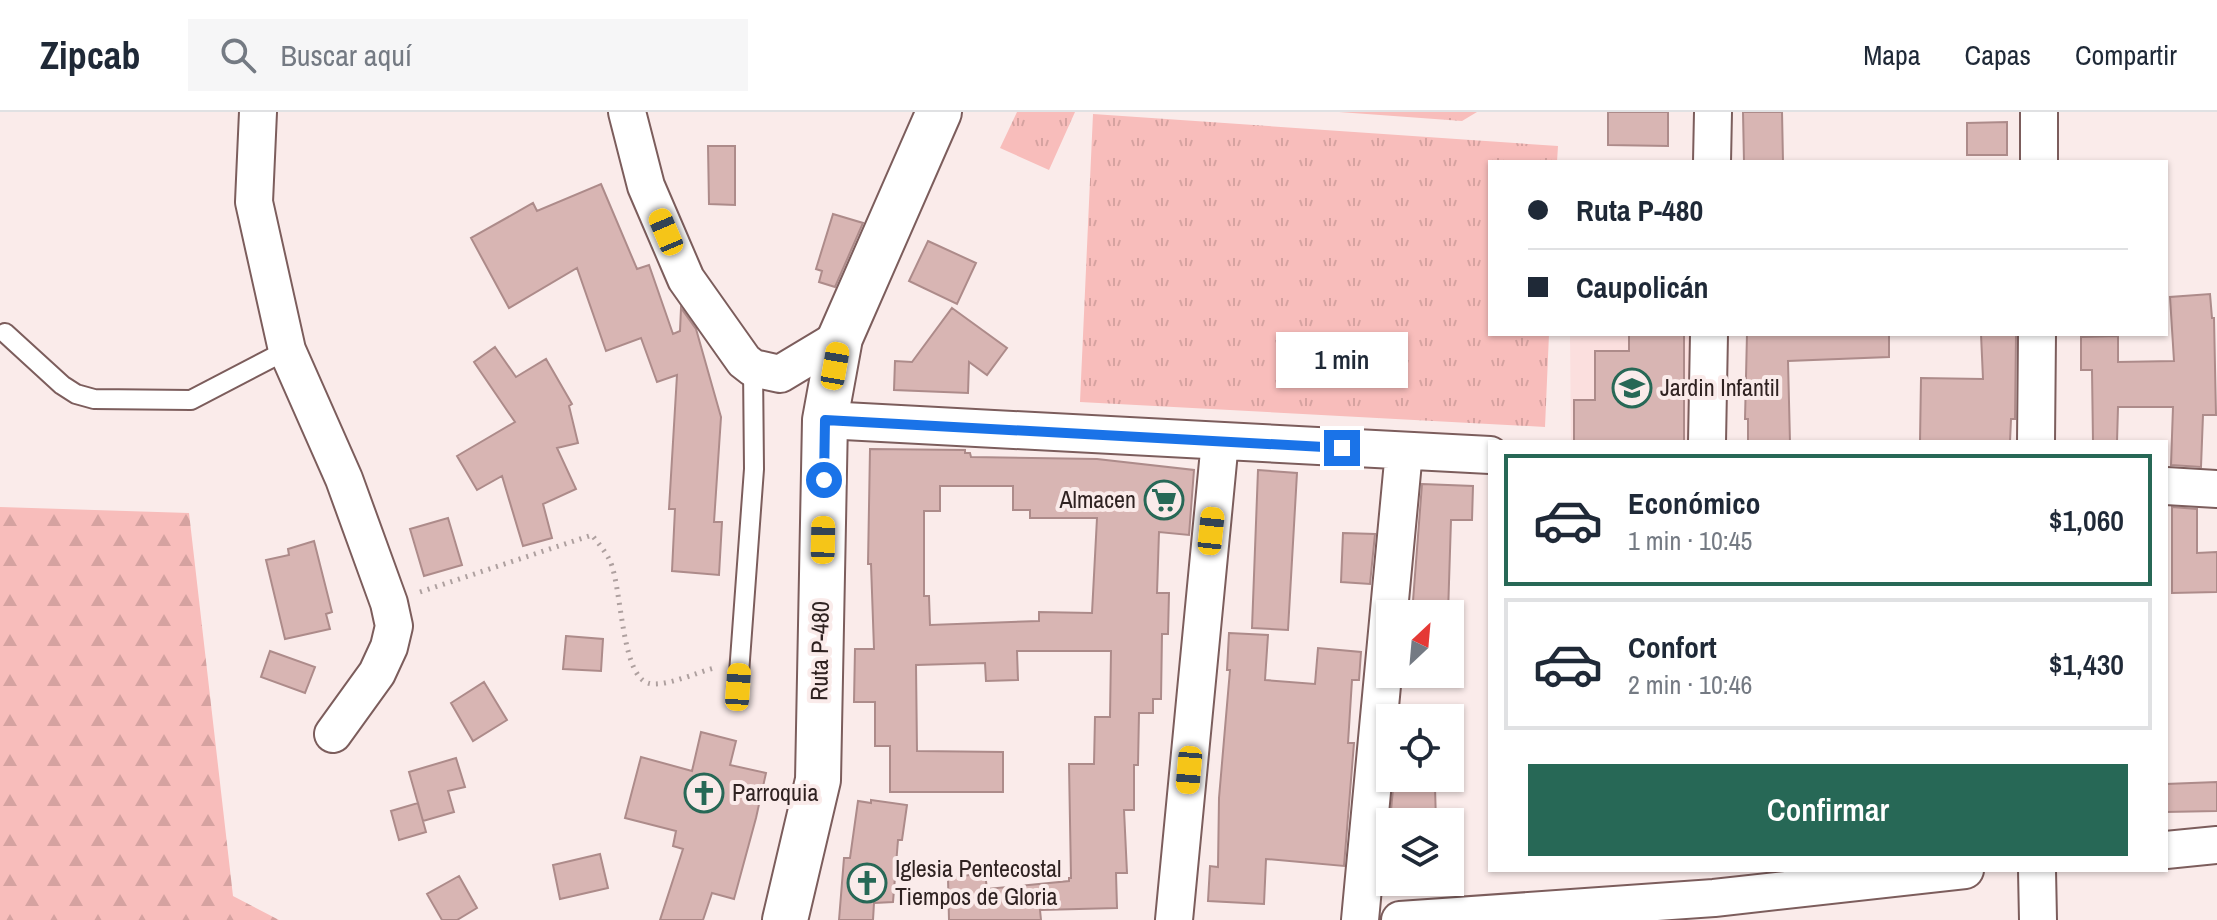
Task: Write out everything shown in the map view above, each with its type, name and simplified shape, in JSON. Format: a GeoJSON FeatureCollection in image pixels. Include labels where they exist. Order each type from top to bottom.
{"type":"FeatureCollection","features":[{"type":"Feature","properties":{"kind":"street"},"geometry":{"type":"LineString","coordinates":[[258,112],[254,202],[287,350],[344,479],[389,603],[394,626],[389,647],[377,673],[333,734]]}},
{"type":"Feature","properties":{"kind":"street"},"geometry":{"type":"LineString","coordinates":[[627,112],[646,186],[686,279],[734,349],[753,368],[780,374],[840,338]]}},
{"type":"Feature","properties":{"kind":"street","name":"Ruta P-480"},"geometry":{"type":"LineString","coordinates":[[785,920],[818,780],[825,420],[840,338],[939,112]]}},
{"type":"Feature","properties":{"kind":"street"},"geometry":{"type":"LineString","coordinates":[[1712,160],[1713,112]]}},
{"type":"Feature","properties":{"kind":"street"},"geometry":{"type":"LineString","coordinates":[[2039,112],[2039,160]]}},
{"type":"Feature","properties":{"kind":"street"},"geometry":{"type":"LineString","coordinates":[[1707,440],[1709,336]]}},
{"type":"Feature","properties":{"kind":"street"},"geometry":{"type":"LineString","coordinates":[[2036,440],[2037,336]]}},
{"type":"Feature","properties":{"kind":"street"},"geometry":{"type":"LineString","coordinates":[[825,420],[1488,455]]}},
{"type":"Feature","properties":{"kind":"street"},"geometry":{"type":"LineString","coordinates":[[1174,920],[1220,441]]}},
{"type":"Feature","properties":{"kind":"street"},"geometry":{"type":"LineString","coordinates":[[1360,920],[1404,451]]}},
{"type":"Feature","properties":{"kind":"street"},"geometry":{"type":"LineString","coordinates":[[2168,486],[2217,489]]}},
{"type":"Feature","properties":{"kind":"street"},"geometry":{"type":"LineString","coordinates":[[2168,850],[2217,845]]}},
{"type":"Feature","properties":{"kind":"street"},"geometry":{"type":"LineString","coordinates":[[1400,920],[1714,896],[1946,872]]}},
{"type":"Feature","properties":{"kind":"street"},"geometry":{"type":"LineString","coordinates":[[2037,872],[2038,920]]}},
{"type":"Feature","properties":{"kind":"lane"},"geometry":{"type":"LineString","coordinates":[[5,333],[62,385],[76,394],[94,399],[191,400],[287,350]]}},
{"type":"Feature","properties":{"kind":"lane"},"geometry":{"type":"LineString","coordinates":[[738,687],[754,469],[753,368]]}},
{"type":"Feature","properties":{"kind":"path"},"geometry":{"type":"LineString","coordinates":[[389,603],[592,535],[610,561],[620,595],[629,661],[637,677],[659,684],[740,660]]}},
{"type":"Feature","properties":{"kind":"shaded area","name":"Jardin Infantil"},"geometry":{"type":"Polygon","coordinates":[[[1570,336],[1694,336],[1694,440],[1571,440],[1570,336]]]}},
{"type":"Feature","properties":{"kind":"green space"},"geometry":{"type":"Polygon","coordinates":[[[1017,112],[1075,112],[1049,170],[1000,148],[1017,112]]]}},
{"type":"Feature","properties":{"kind":"green space"},"geometry":{"type":"Polygon","coordinates":[[[1339,112],[1477,112],[1462,121],[1339,112]]]}},
{"type":"Feature","properties":{"kind":"green space"},"geometry":{"type":"Polygon","coordinates":[[[1093,114],[1558,146],[1557,160],[1488,160],[1488,336],[1549,336],[1545,427],[1080,402],[1093,114]]]}},
{"type":"Feature","properties":{"kind":"green space"},"geometry":{"type":"Polygon","coordinates":[[[0,507],[189,513],[233,896],[279,920],[0,920],[0,507]]]}},
{"type":"Feature","properties":{"kind":"building"},"geometry":{"type":"Polygon","coordinates":[[[1608,112],[1668,112],[1668,146],[1608,145],[1608,112]]]}},
{"type":"Feature","properties":{"kind":"building"},"geometry":{"type":"Polygon","coordinates":[[[1743,112],[1782,112],[1783,160],[1744,160],[1743,112]]]}},
{"type":"Feature","properties":{"kind":"building"},"geometry":{"type":"Polygon","coordinates":[[[2007,122],[2007,155],[1967,155],[1967,123],[2007,122]]]}},
{"type":"Feature","properties":{"kind":"building"},"geometry":{"type":"Polygon","coordinates":[[[708,146],[735,146],[735,205],[709,204],[708,146]]]}},
{"type":"Feature","properties":{"kind":"building"},"geometry":{"type":"Polygon","coordinates":[[[601,184],[637,269],[649,265],[673,334],[680,331],[681,308],[696,329],[721,417],[714,522],[722,522],[719,575],[672,571],[675,509],[669,509],[677,375],[657,382],[641,338],[606,351],[577,268],[509,308],[471,238],[533,203],[537,211],[601,184]]]}},
{"type":"Feature","properties":{"kind":"building"},"geometry":{"type":"Polygon","coordinates":[[[833,214],[863,223],[835,287],[819,282],[822,271],[816,269],[833,214]]]}},
{"type":"Feature","properties":{"kind":"building"},"geometry":{"type":"Polygon","coordinates":[[[928,241],[976,263],[957,304],[909,281],[928,241]]]}},
{"type":"Feature","properties":{"kind":"building"},"geometry":{"type":"Polygon","coordinates":[[[2210,294],[2214,318],[2216,415],[2203,415],[2201,467],[2171,465],[2173,407],[2118,407],[2117,440],[2093,440],[2092,370],[2081,370],[2081,337],[2118,336],[2118,362],[2174,361],[2170,297],[2210,294]]]}},
{"type":"Feature","properties":{"kind":"building"},"geometry":{"type":"Polygon","coordinates":[[[952,308],[1007,348],[987,375],[969,362],[968,393],[894,390],[895,361],[912,362],[952,308]]]}},
{"type":"Feature","properties":{"kind":"building","name":"Jardin Infantil"},"geometry":{"type":"Polygon","coordinates":[[[1629,336],[1684,336],[1684,440],[1574,440],[1574,400],[1595,400],[1595,351],[1629,351],[1629,336]]]}},
{"type":"Feature","properties":{"kind":"building"},"geometry":{"type":"Polygon","coordinates":[[[1747,336],[1889,336],[1889,357],[1788,361],[1790,440],[1748,440],[1748,419],[1745,419],[1747,336]]]}},
{"type":"Feature","properties":{"kind":"building"},"geometry":{"type":"Polygon","coordinates":[[[1981,336],[2016,336],[2015,419],[2011,419],[2010,440],[1920,440],[1921,378],[1983,379],[1981,336]]]}},
{"type":"Feature","properties":{"kind":"building"},"geometry":{"type":"Polygon","coordinates":[[[495,347],[516,377],[546,359],[572,404],[569,406],[578,443],[557,448],[576,489],[543,504],[552,538],[523,546],[502,476],[477,490],[457,456],[515,422],[474,362],[495,347]]]}},
{"type":"Feature","properties":{"kind":"building"},"geometry":{"type":"Polygon","coordinates":[[[870,449],[965,450],[971,457],[1097,459],[1194,470],[1189,535],[1159,532],[1157,593],[1169,593],[1168,634],[1162,634],[1161,699],[1153,699],[1153,713],[1139,713],[1134,810],[1124,810],[1127,873],[1116,873],[1117,908],[1040,910],[1041,920],[949,920],[948,878],[985,873],[987,889],[1069,881],[1071,878],[1069,764],[1094,764],[1095,717],[1110,717],[1111,651],[1017,651],[1018,680],[986,681],[985,663],[916,665],[917,751],[1003,752],[1003,792],[890,792],[890,746],[875,746],[875,702],[854,702],[855,649],[874,649],[871,564],[868,564],[870,449]],[[940,486],[940,511],[924,511],[924,596],[929,596],[930,625],[1039,621],[1039,612],[1092,613],[1097,518],[1030,518],[1030,510],[1013,510],[1013,486],[940,486]]]}},
{"type":"Feature","properties":{"kind":"building"},"geometry":{"type":"Polygon","coordinates":[[[1258,470],[1297,473],[1288,630],[1252,628],[1258,470]]]}},
{"type":"Feature","properties":{"kind":"building"},"geometry":{"type":"Polygon","coordinates":[[[1422,484],[1473,486],[1472,520],[1451,520],[1448,600],[1413,600],[1422,484]]]}},
{"type":"Feature","properties":{"kind":"building"},"geometry":{"type":"Polygon","coordinates":[[[2172,507],[2197,509],[2197,553],[2217,552],[2217,592],[2172,593],[2172,507]]]}},
{"type":"Feature","properties":{"kind":"building"},"geometry":{"type":"Polygon","coordinates":[[[448,518],[462,565],[424,576],[410,529],[448,518]]]}},
{"type":"Feature","properties":{"kind":"building"},"geometry":{"type":"Polygon","coordinates":[[[1343,533],[1375,534],[1370,584],[1341,582],[1343,533]]]}},
{"type":"Feature","properties":{"kind":"building"},"geometry":{"type":"Polygon","coordinates":[[[314,541],[332,612],[326,614],[330,629],[285,639],[266,560],[289,555],[288,549],[314,541]]]}},
{"type":"Feature","properties":{"kind":"building"},"geometry":{"type":"Polygon","coordinates":[[[1229,633],[1268,635],[1265,680],[1315,684],[1318,648],[1361,652],[1359,680],[1352,680],[1348,743],[1354,743],[1344,866],[1266,859],[1264,904],[1208,901],[1210,866],[1218,867],[1219,798],[1230,670],[1227,670],[1229,633]]]}},
{"type":"Feature","properties":{"kind":"building"},"geometry":{"type":"Polygon","coordinates":[[[566,636],[603,639],[601,671],[563,669],[566,636]]]}},
{"type":"Feature","properties":{"kind":"building"},"geometry":{"type":"Polygon","coordinates":[[[270,651],[315,667],[305,693],[261,677],[270,651]]]}},
{"type":"Feature","properties":{"kind":"building"},"geometry":{"type":"Polygon","coordinates":[[[484,682],[507,720],[473,741],[451,703],[484,682]]]}},
{"type":"Feature","properties":{"kind":"building"},"geometry":{"type":"Polygon","coordinates":[[[701,732],[736,741],[730,765],[766,773],[734,899],[712,893],[703,920],[660,920],[683,849],[673,846],[676,831],[625,818],[641,757],[692,771],[701,732]]]}},
{"type":"Feature","properties":{"kind":"building"},"geometry":{"type":"Polygon","coordinates":[[[456,758],[465,787],[448,791],[454,812],[423,821],[409,772],[456,758]]]}},
{"type":"Feature","properties":{"kind":"building"},"geometry":{"type":"Polygon","coordinates":[[[2217,782],[2217,811],[2168,812],[2168,784],[2217,782]]]}},
{"type":"Feature","properties":{"kind":"building"},"geometry":{"type":"Polygon","coordinates":[[[1393,792],[1435,792],[1436,808],[1391,808],[1393,792]]]}},
{"type":"Feature","properties":{"kind":"building"},"geometry":{"type":"Polygon","coordinates":[[[871,800],[907,805],[902,840],[898,840],[893,902],[874,903],[873,920],[839,920],[844,858],[850,858],[858,801],[871,803],[871,800]]]}},
{"type":"Feature","properties":{"kind":"building"},"geometry":{"type":"Polygon","coordinates":[[[418,803],[426,832],[399,840],[391,811],[418,803]]]}},
{"type":"Feature","properties":{"kind":"building"},"geometry":{"type":"Polygon","coordinates":[[[600,854],[608,888],[560,899],[553,865],[600,854]]]}},
{"type":"Feature","properties":{"kind":"building"},"geometry":{"type":"Polygon","coordinates":[[[459,876],[477,908],[457,920],[442,920],[427,894],[459,876]]]}},
{"type":"Feature","properties":{"kind":"place","name":"Jardin Infantil"},"geometry":{"type":"Point","coordinates":[1632,388]}},
{"type":"Feature","properties":{"kind":"place","name":"Almacen"},"geometry":{"type":"Point","coordinates":[1164,500]}},
{"type":"Feature","properties":{"kind":"place","name":"Parroquia"},"geometry":{"type":"Point","coordinates":[704,793]}},
{"type":"Feature","properties":{"kind":"place","name":"Iglesia Pentecostal Tiempos de Gloria"},"geometry":{"type":"Point","coordinates":[867,883]}},
{"type":"Feature","properties":{"kind":"route"},"geometry":{"type":"LineString","coordinates":[[824,480],[825,420],[1342,448]]}}]}
